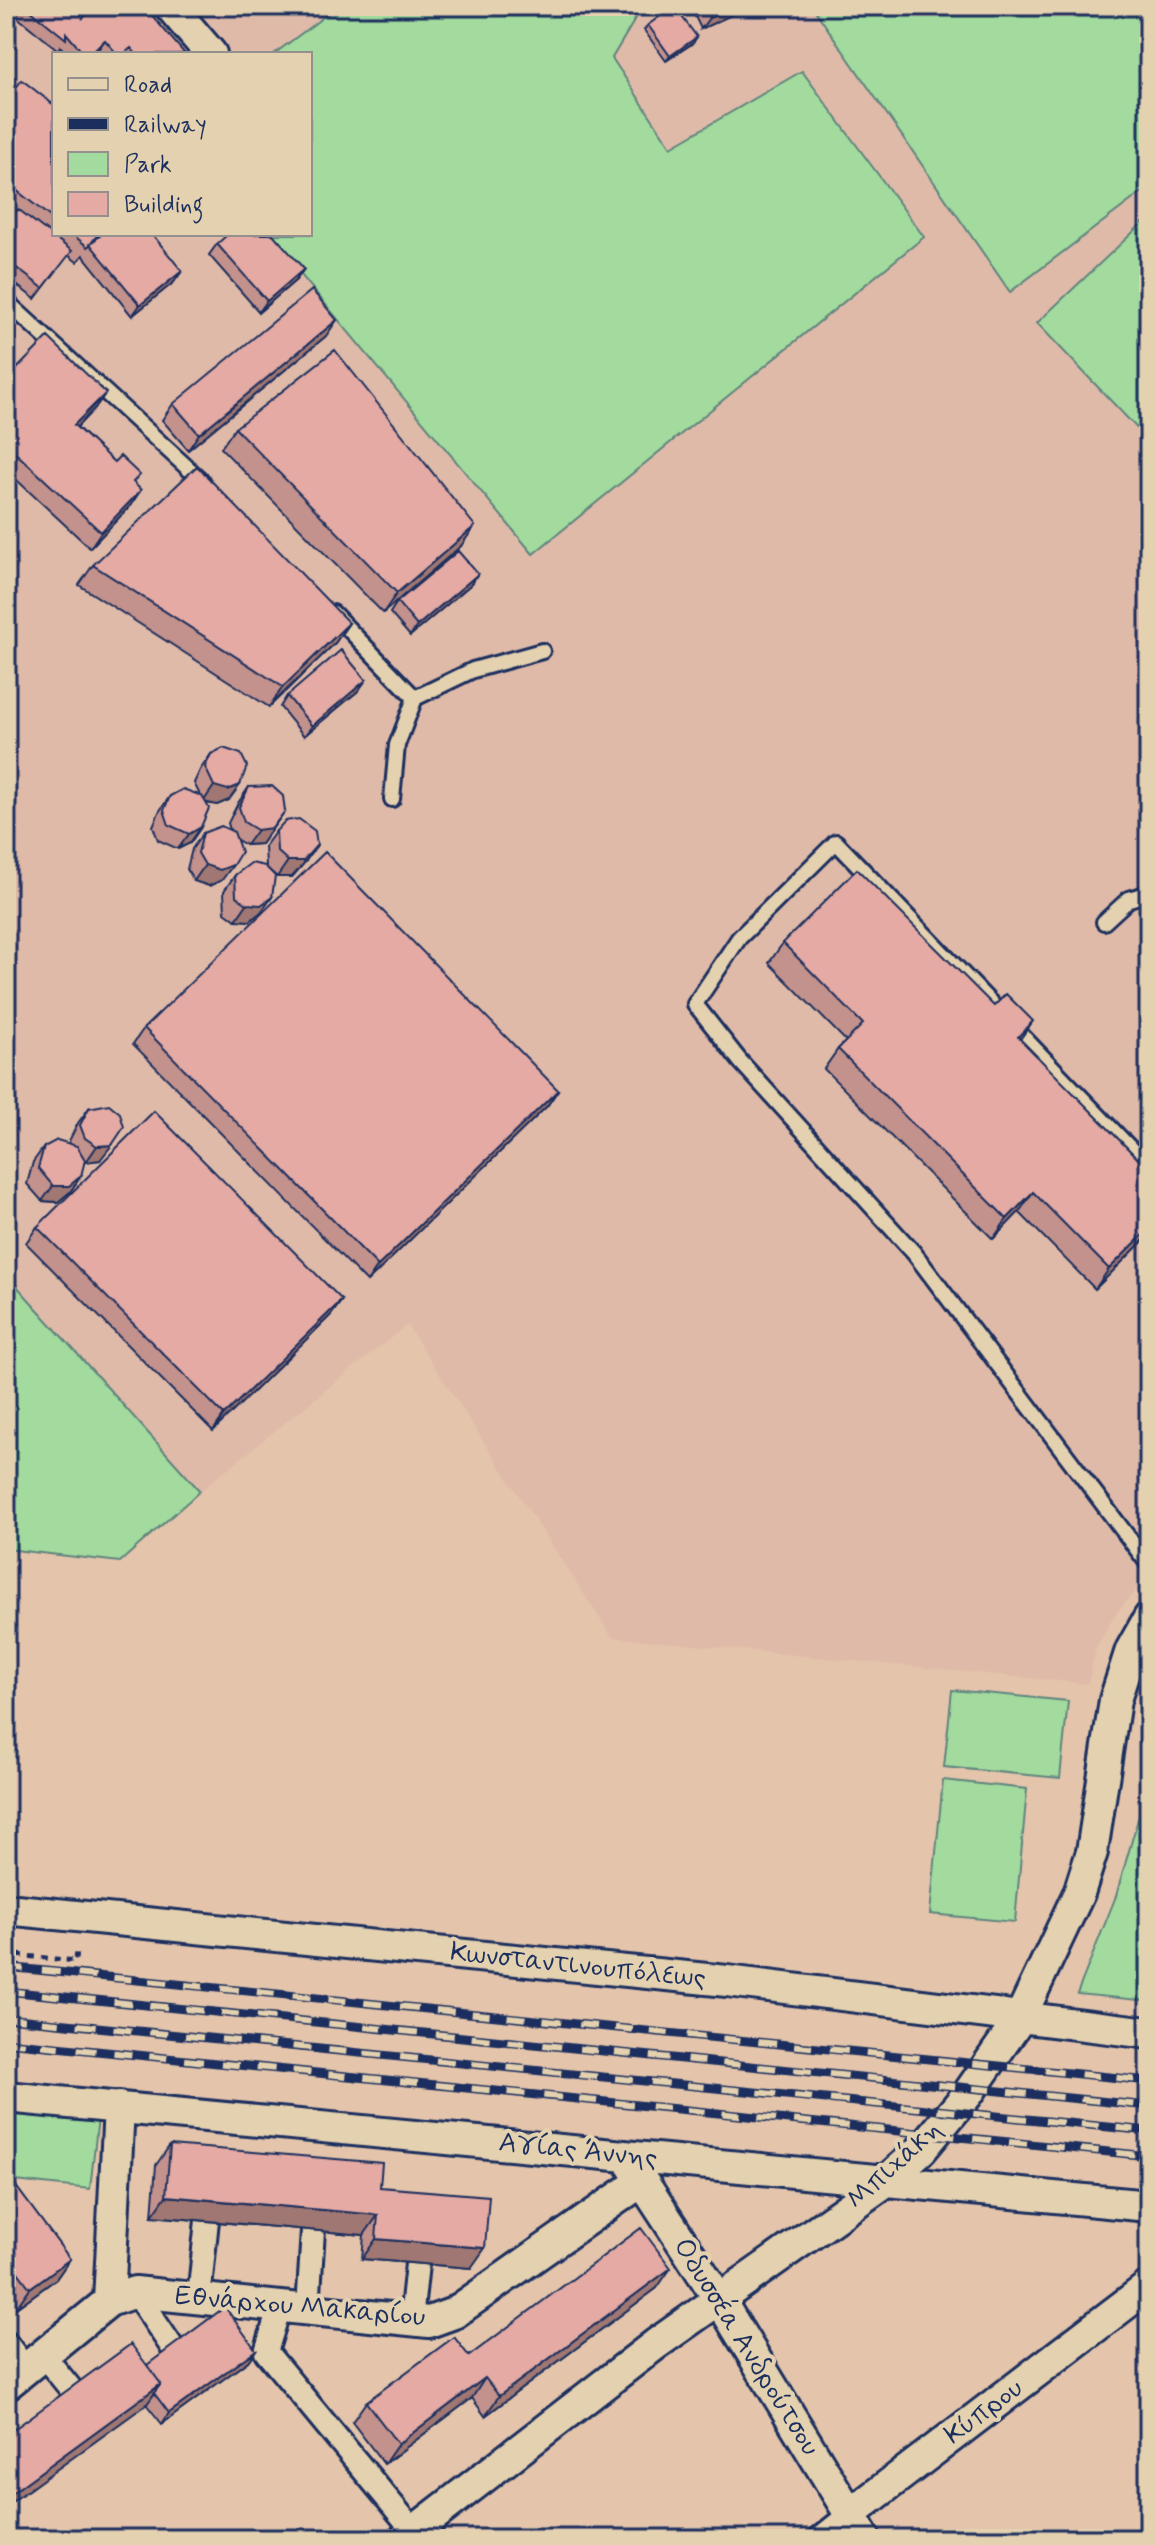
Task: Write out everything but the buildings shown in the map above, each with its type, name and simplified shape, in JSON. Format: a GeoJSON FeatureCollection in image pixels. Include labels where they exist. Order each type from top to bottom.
{"type":"FeatureCollection","features":[{"type":"Feature","properties":{"kind":"street"},"geometry":{"type":"LineString","coordinates":[[170,6],[209,52]]}},
{"type":"Feature","properties":{"kind":"street","name":"Μπιχάκη"},"geometry":{"type":"LineString","coordinates":[[409,2535],[719,2299],[885,2182],[922,2149],[967,2095],[1019,2020],[1079,1893],[1095,1839],[1115,1700],[1131,1650],[1149,1618]]}},
{"type":"Feature","properties":{"kind":"street","name":"Κωνσταντινουπόλεως"},"geometry":{"type":"LineString","coordinates":[[6,1909],[727,1981],[1019,2020],[1149,2033]]}},
{"type":"Feature","properties":{"kind":"street","name":"Αγίας Άννης"},"geometry":{"type":"LineString","coordinates":[[6,2097],[1149,2206]]}},
{"type":"Feature","properties":{"kind":"street"},"geometry":{"type":"LineString","coordinates":[[119,2107],[122,2296],[174,2350]]}},
{"type":"Feature","properties":{"kind":"street","name":"Οδυσσέα Ανδρούτσου"},"geometry":{"type":"LineString","coordinates":[[625,2156],[719,2299],[857,2527]]}},
{"type":"Feature","properties":{"kind":"street","name":"Εθνάρχου Μακαρίου"},"geometry":{"type":"LineString","coordinates":[[122,2296],[199,2298],[429,2322],[454,2313],[642,2181]]}},
{"type":"Feature","properties":{"kind":"street"},"geometry":{"type":"LineString","coordinates":[[199,2298],[207,2220]]}},
{"type":"Feature","properties":{"kind":"street"},"geometry":{"type":"LineString","coordinates":[[313,2230],[294,2308],[266,2352],[409,2535]]}},
{"type":"Feature","properties":{"kind":"street"},"geometry":{"type":"LineString","coordinates":[[411,2320],[417,2264]]}},
{"type":"Feature","properties":{"kind":"street","name":"Κύπρου"},"geometry":{"type":"LineString","coordinates":[[819,2539],[857,2527],[1149,2286]]}},
{"type":"Feature","properties":{"kind":"street"},"geometry":{"type":"LineString","coordinates":[[25,2370],[122,2296]]}},
{"type":"Feature","properties":{"kind":"street"},"geometry":{"type":"LineString","coordinates":[[6,2343],[25,2370],[75,2394]]}},
{"type":"Feature","properties":{"kind":"lane"},"geometry":{"type":"LineString","coordinates":[[6,301],[210,489]]}},
{"type":"Feature","properties":{"kind":"lane"},"geometry":{"type":"LineString","coordinates":[[317,597],[415,698]]}},
{"type":"Feature","properties":{"kind":"lane"},"geometry":{"type":"LineString","coordinates":[[392,799],[397,745],[415,698],[473,670],[542,651]]}},
{"type":"Feature","properties":{"kind":"lane"},"geometry":{"type":"LineString","coordinates":[[1149,1168],[836,842],[739,938],[695,1004],[740,1061],[914,1253],[1149,1565]]}},
{"type":"Feature","properties":{"kind":"lane"},"geometry":{"type":"LineString","coordinates":[[1104,922],[1129,899],[1149,893]]}},
{"type":"Feature","properties":{"kind":"path"},"geometry":{"type":"LineString","coordinates":[[6,1954],[76,1961]]}},
{"type":"Feature","properties":{"kind":"shaded area"},"geometry":{"type":"Polygon","coordinates":[[[6,6],[1149,6],[1149,1575],[1114,1616],[1096,1648],[1088,1684],[612,1637],[407,1325],[200,1491],[6,1274],[6,6]]]}},
{"type":"Feature","properties":{"kind":"green space"},"geometry":{"type":"Polygon","coordinates":[[[338,6],[643,6],[612,58],[671,147],[802,71],[924,237],[533,554],[269,236],[312,236],[312,52],[277,52],[338,6]]]}},
{"type":"Feature","properties":{"kind":"green space"},"geometry":{"type":"Polygon","coordinates":[[[812,6],[1137,6],[1149,23],[1149,187],[1010,292],[812,6]]]}},
{"type":"Feature","properties":{"kind":"green space"},"geometry":{"type":"Polygon","coordinates":[[[1149,217],[1149,441],[1037,323],[1149,217]]]}},
{"type":"Feature","properties":{"kind":"green space"},"geometry":{"type":"Polygon","coordinates":[[[6,1274],[200,1491],[120,1562],[6,1549],[6,1274]]]}},
{"type":"Feature","properties":{"kind":"green space"},"geometry":{"type":"Polygon","coordinates":[[[952,1690],[1068,1701],[1060,1778],[944,1767],[952,1690]]]}},
{"type":"Feature","properties":{"kind":"green space"},"geometry":{"type":"Polygon","coordinates":[[[1149,1753],[1149,2001],[1077,1994],[1116,1896],[1140,1812],[1149,1753]]]}},
{"type":"Feature","properties":{"kind":"green space"},"geometry":{"type":"Polygon","coordinates":[[[943,1780],[1027,1789],[1015,1922],[930,1914],[943,1780]]]}},
{"type":"Feature","properties":{"kind":"green space"},"geometry":{"type":"Polygon","coordinates":[[[6,2106],[98,2117],[90,2189],[6,2180],[6,2106]]]}},
{"type":"Feature","properties":{"kind":"railway"},"geometry":{"type":"LineString","coordinates":[[6,1967],[1149,2081]]}},
{"type":"Feature","properties":{"kind":"railway"},"geometry":{"type":"LineString","coordinates":[[6,1991],[1149,2106]]}},
{"type":"Feature","properties":{"kind":"railway"},"geometry":{"type":"LineString","coordinates":[[6,2018],[1149,2131]]}},
{"type":"Feature","properties":{"kind":"railway"},"geometry":{"type":"LineString","coordinates":[[6,2042],[1149,2156]]}}]}
